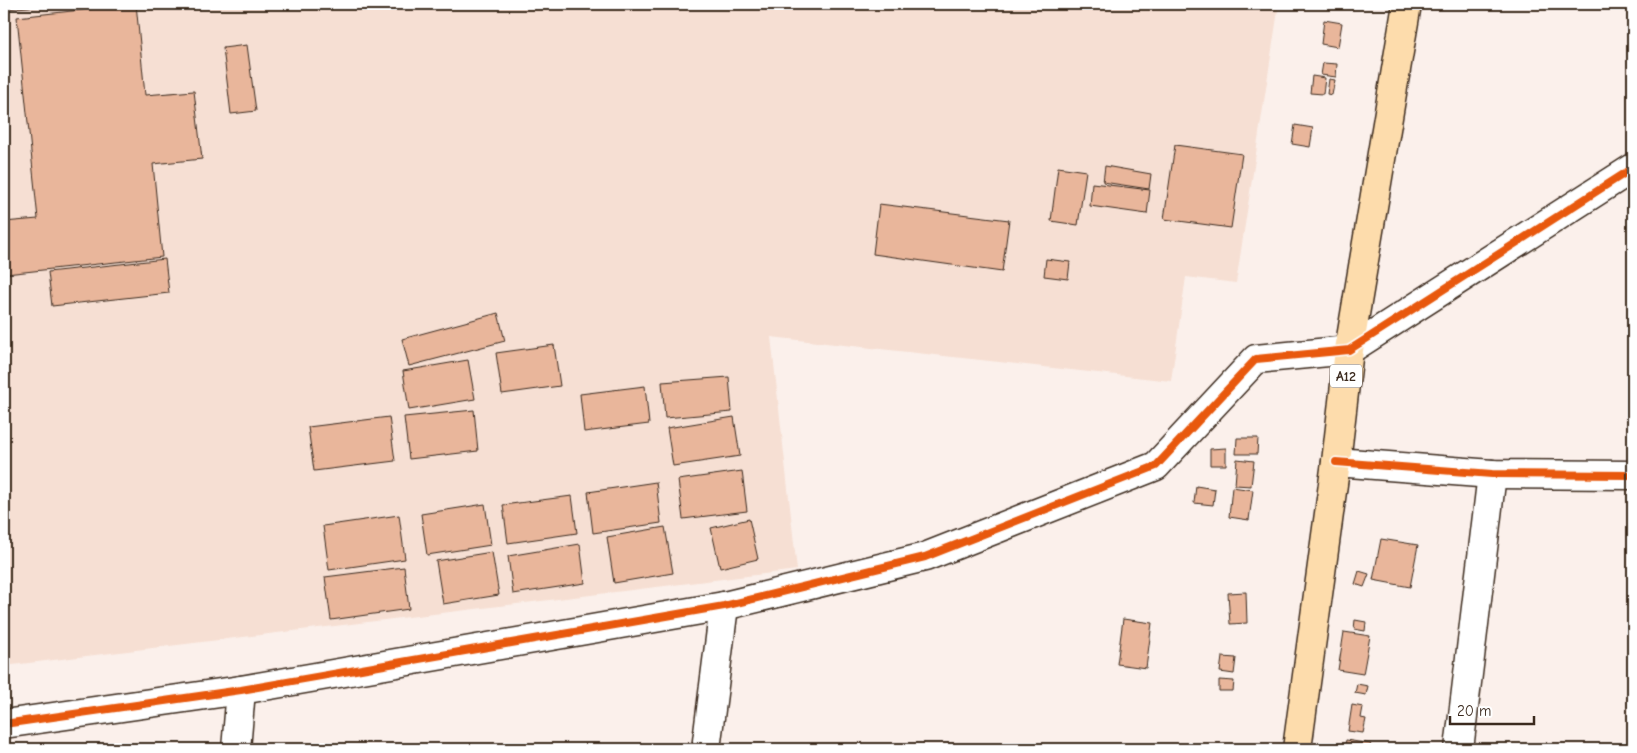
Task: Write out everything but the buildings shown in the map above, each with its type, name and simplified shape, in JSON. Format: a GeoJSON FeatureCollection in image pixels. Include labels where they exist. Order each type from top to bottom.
{"type":"FeatureCollection","features":[{"type":"Feature","properties":{"kind":"main road","name":"A12"},"geometry":{"type":"LineString","coordinates":[[1297,749],[1336,462],[1349,350],[1407,4]]}},
{"type":"Feature","properties":{"kind":"street"},"geometry":{"type":"LineString","coordinates":[[4,724],[241,690],[724,606],[925,556],[1156,466],[1256,359],[1349,350],[1633,168]]}},
{"type":"Feature","properties":{"kind":"street"},"geometry":{"type":"LineString","coordinates":[[1336,462],[1492,474],[1633,475]]}},
{"type":"Feature","properties":{"kind":"street"},"geometry":{"type":"LineString","coordinates":[[1459,749],[1492,474]]}},
{"type":"Feature","properties":{"kind":"street"},"geometry":{"type":"LineString","coordinates":[[706,749],[724,606]]}},
{"type":"Feature","properties":{"kind":"street"},"geometry":{"type":"LineString","coordinates":[[236,749],[241,690]]}},
{"type":"Feature","properties":{"kind":"shaded area"},"geometry":{"type":"Polygon","coordinates":[[[4,4],[1279,4],[1236,283],[1186,277],[1171,381],[771,337],[797,570],[4,666],[4,4]]]}},
{"type":"Feature","properties":{"kind":"cycle path"},"geometry":{"type":"LineString","coordinates":[[4,724],[241,690],[724,606],[925,557],[1156,466],[1256,359],[1349,350],[1633,168]]}},
{"type":"Feature","properties":{"kind":"cycle path"},"geometry":{"type":"LineString","coordinates":[[1336,462],[1492,474],[1633,475]]}}]}
